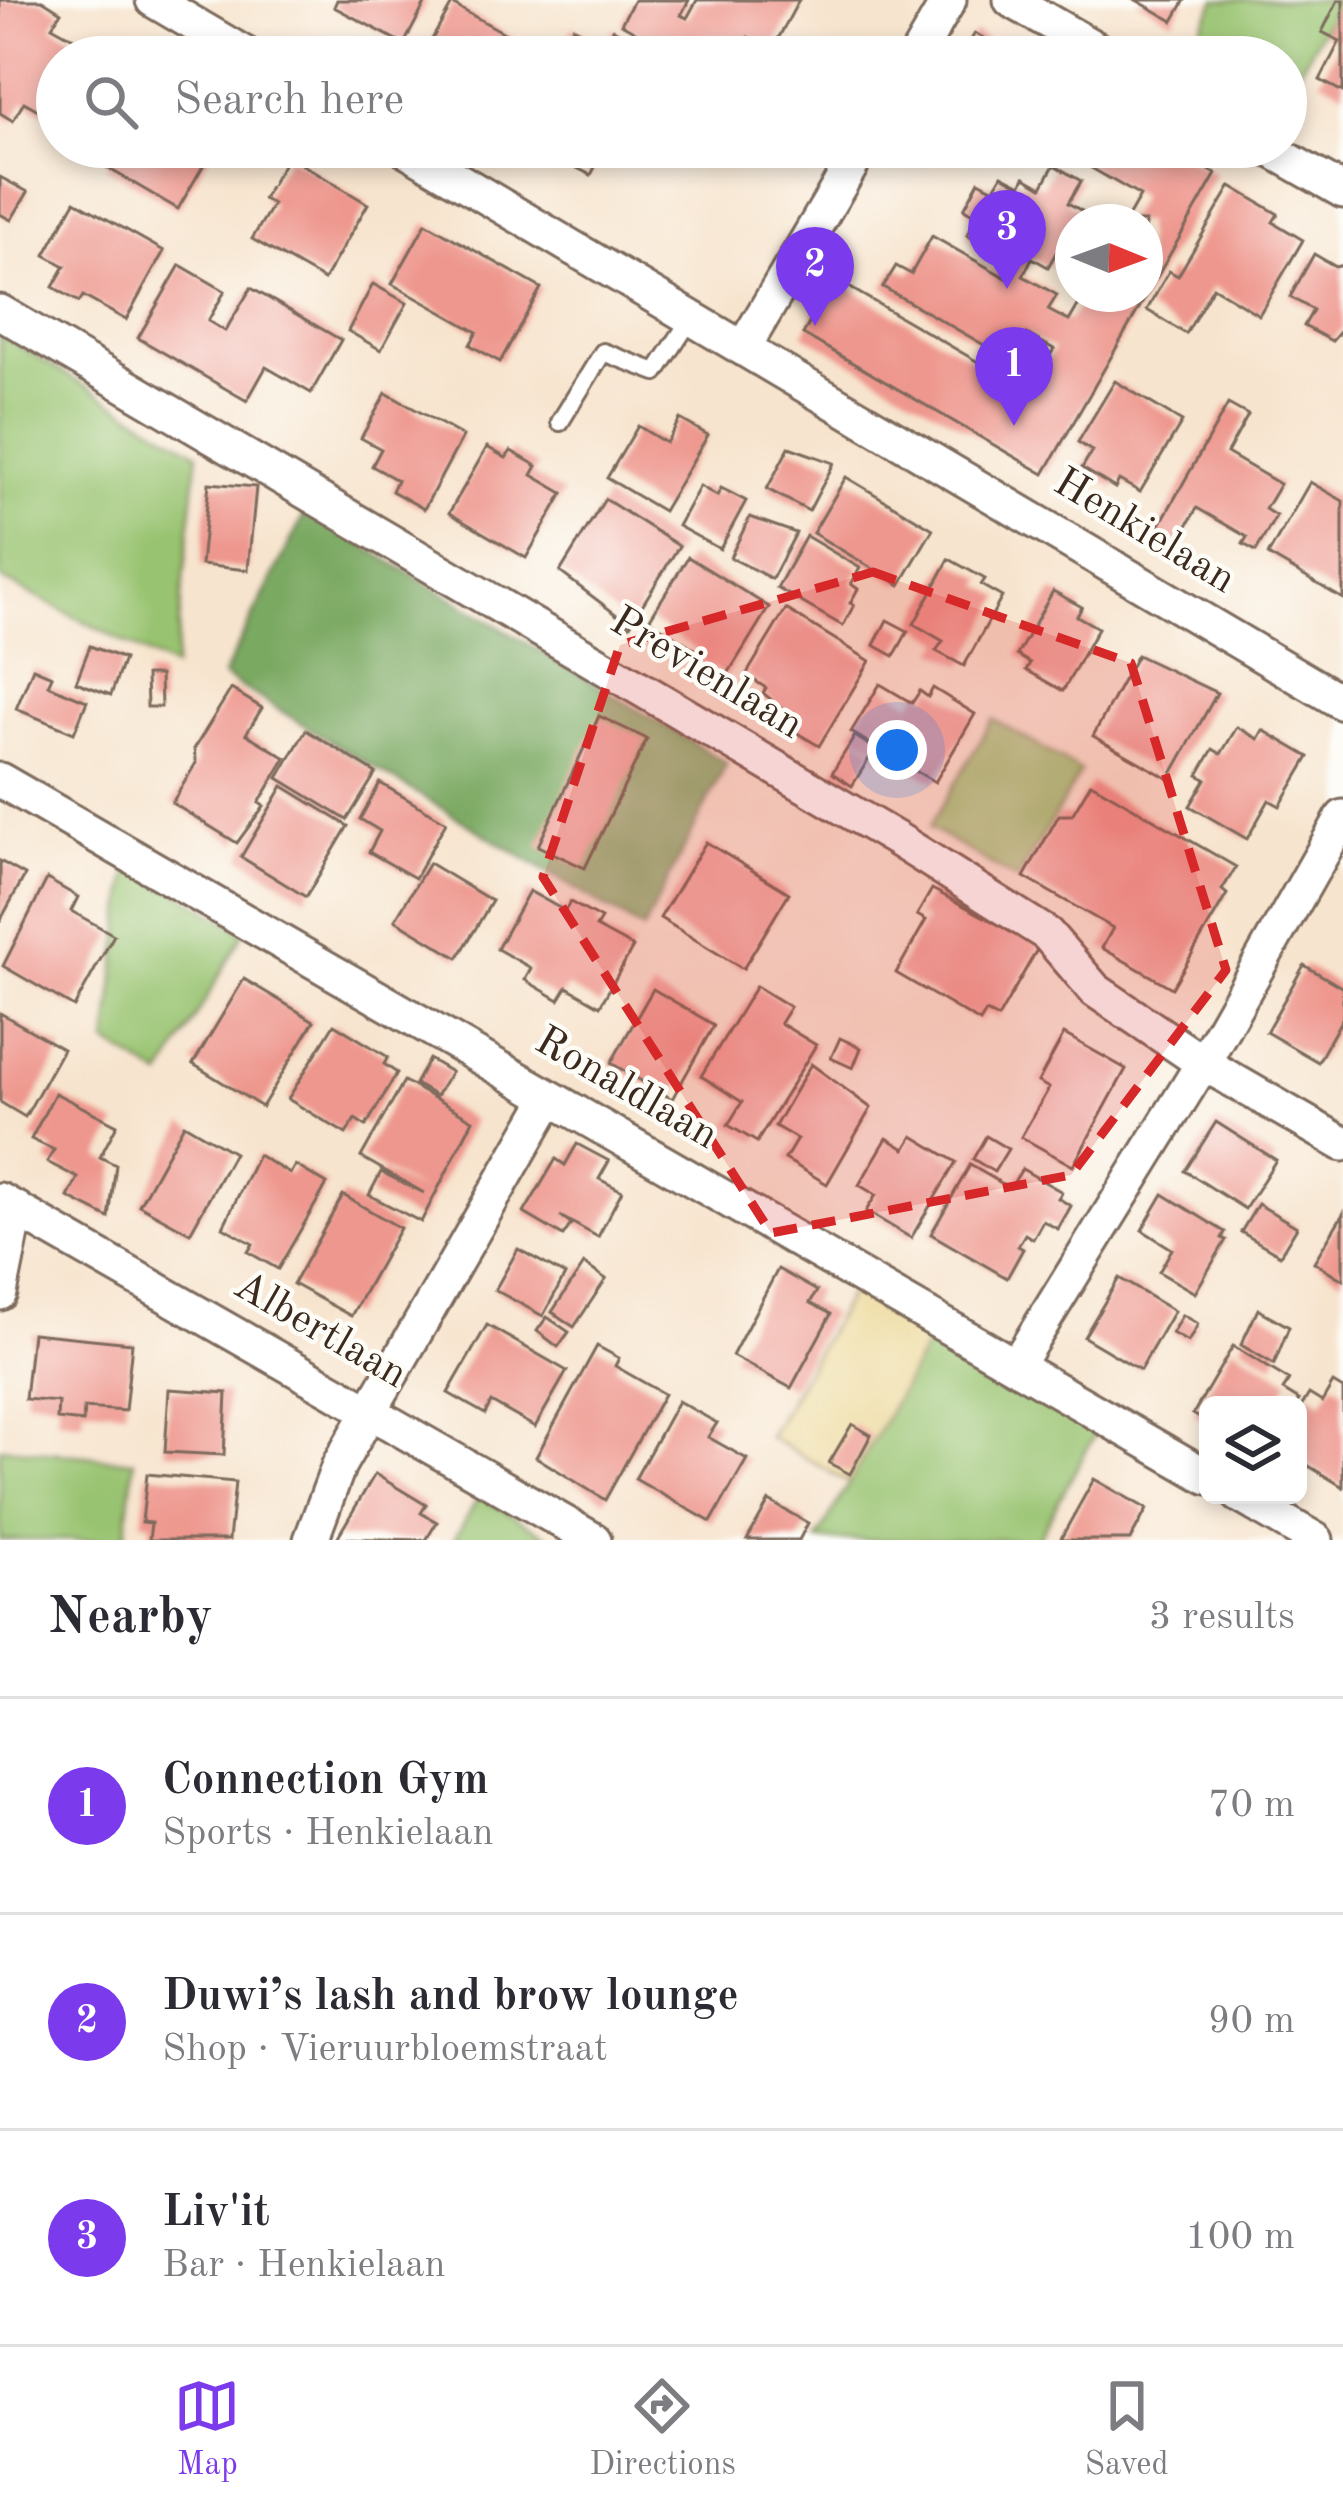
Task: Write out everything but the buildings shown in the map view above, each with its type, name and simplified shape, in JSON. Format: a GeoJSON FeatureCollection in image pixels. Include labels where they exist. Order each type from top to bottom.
{"type":"FeatureCollection","features":[{"type":"Feature","properties":{"kind":"street"},"geometry":{"type":"LineString","coordinates":[[153,0],[214,36]]}},
{"type":"Feature","properties":{"kind":"street"},"geometry":{"type":"LineString","coordinates":[[929,36],[950,0]]}},
{"type":"Feature","properties":{"kind":"street"},"geometry":{"type":"LineString","coordinates":[[1011,0],[1074,36]]}},
{"type":"Feature","properties":{"kind":"street","name":"Henkielaan"},"geometry":{"type":"LineString","coordinates":[[438,168],[1343,703]]}},
{"type":"Feature","properties":{"kind":"street"},"geometry":{"type":"LineString","coordinates":[[744,347],[850,168]]}},
{"type":"Feature","properties":{"kind":"street"},"geometry":{"type":"LineString","coordinates":[[1303,168],[1343,191]]}},
{"type":"Feature","properties":{"kind":"street","name":"Previenlaan"},"geometry":{"type":"LineString","coordinates":[[0,312],[898,840],[1046,934],[1095,990],[1202,1063],[1343,1144]]}},
{"type":"Feature","properties":{"kind":"street","name":"Ronaldlaan"},"geometry":{"type":"LineString","coordinates":[[0,780],[1199,1472]]}},
{"type":"Feature","properties":{"kind":"street"},"geometry":{"type":"LineString","coordinates":[[1017,1364],[1202,1063],[1343,817]]}},
{"type":"Feature","properties":{"kind":"street"},"geometry":{"type":"LineString","coordinates":[[311,1540],[339,1465],[374,1413],[550,1098]]}},
{"type":"Feature","properties":{"kind":"street"},"geometry":{"type":"LineString","coordinates":[[0,1293],[8,1205]]}},
{"type":"Feature","properties":{"kind":"street","name":"Albertlaan"},"geometry":{"type":"LineString","coordinates":[[8,1205],[594,1540]]}},
{"type":"Feature","properties":{"kind":"street"},"geometry":{"type":"LineString","coordinates":[[1254,1504],[1316,1540]]}},
{"type":"Feature","properties":{"kind":"lane"},"geometry":{"type":"LineString","coordinates":[[560,422],[603,352],[656,372],[692,317]]}},
{"type":"Feature","properties":{"kind":"highlighted area"},"geometry":{"type":"Polygon","coordinates":[[[873,572],[1131,663],[1226,970],[1071,1175],[771,1233],[543,877],[620,645],[873,572]]]}},
{"type":"Feature","properties":{"kind":"green space"},"geometry":{"type":"Polygon","coordinates":[[[1216,0],[1338,0],[1307,57],[1307,36],[1197,36],[1216,0]]]}},
{"type":"Feature","properties":{"kind":"green space"},"geometry":{"type":"Polygon","coordinates":[[[0,335],[198,453],[174,668],[0,578],[0,335]]]}},
{"type":"Feature","properties":{"kind":"green space"},"geometry":{"type":"Polygon","coordinates":[[[306,511],[727,763],[643,930],[223,676],[306,511]]]}},
{"type":"Feature","properties":{"kind":"green space"},"geometry":{"type":"Polygon","coordinates":[[[993,719],[1081,771],[1017,880],[929,828],[993,719]]]}},
{"type":"Feature","properties":{"kind":"green space"},"geometry":{"type":"Polygon","coordinates":[[[129,863],[244,932],[162,1077],[107,1043],[129,863]]]}},
{"type":"Feature","properties":{"kind":"green space"},"geometry":{"type":"Polygon","coordinates":[[[933,1333],[1098,1429],[1037,1540],[817,1540],[933,1333]]]}},
{"type":"Feature","properties":{"kind":"green space"},"geometry":{"type":"Polygon","coordinates":[[[0,1447],[134,1461],[125,1540],[0,1540],[0,1447]]]}},
{"type":"Feature","properties":{"kind":"green space"},"geometry":{"type":"Polygon","coordinates":[[[479,1496],[554,1540],[454,1540],[479,1496]]]}},
{"type":"Feature","properties":{"kind":"sand"},"geometry":{"type":"Polygon","coordinates":[[[853,1287],[933,1333],[849,1483],[769,1437],[853,1287]]]}},
{"type":"Feature","properties":{"kind":"place","name":"Liv'it"},"geometry":{"type":"Point","coordinates":[1007,289]}},
{"type":"Feature","properties":{"kind":"place","name":"Duwi’s lash and brow lounge"},"geometry":{"type":"Point","coordinates":[815,326]}},
{"type":"Feature","properties":{"kind":"place","name":"Connection Gym"},"geometry":{"type":"Point","coordinates":[1014,426]}}]}
